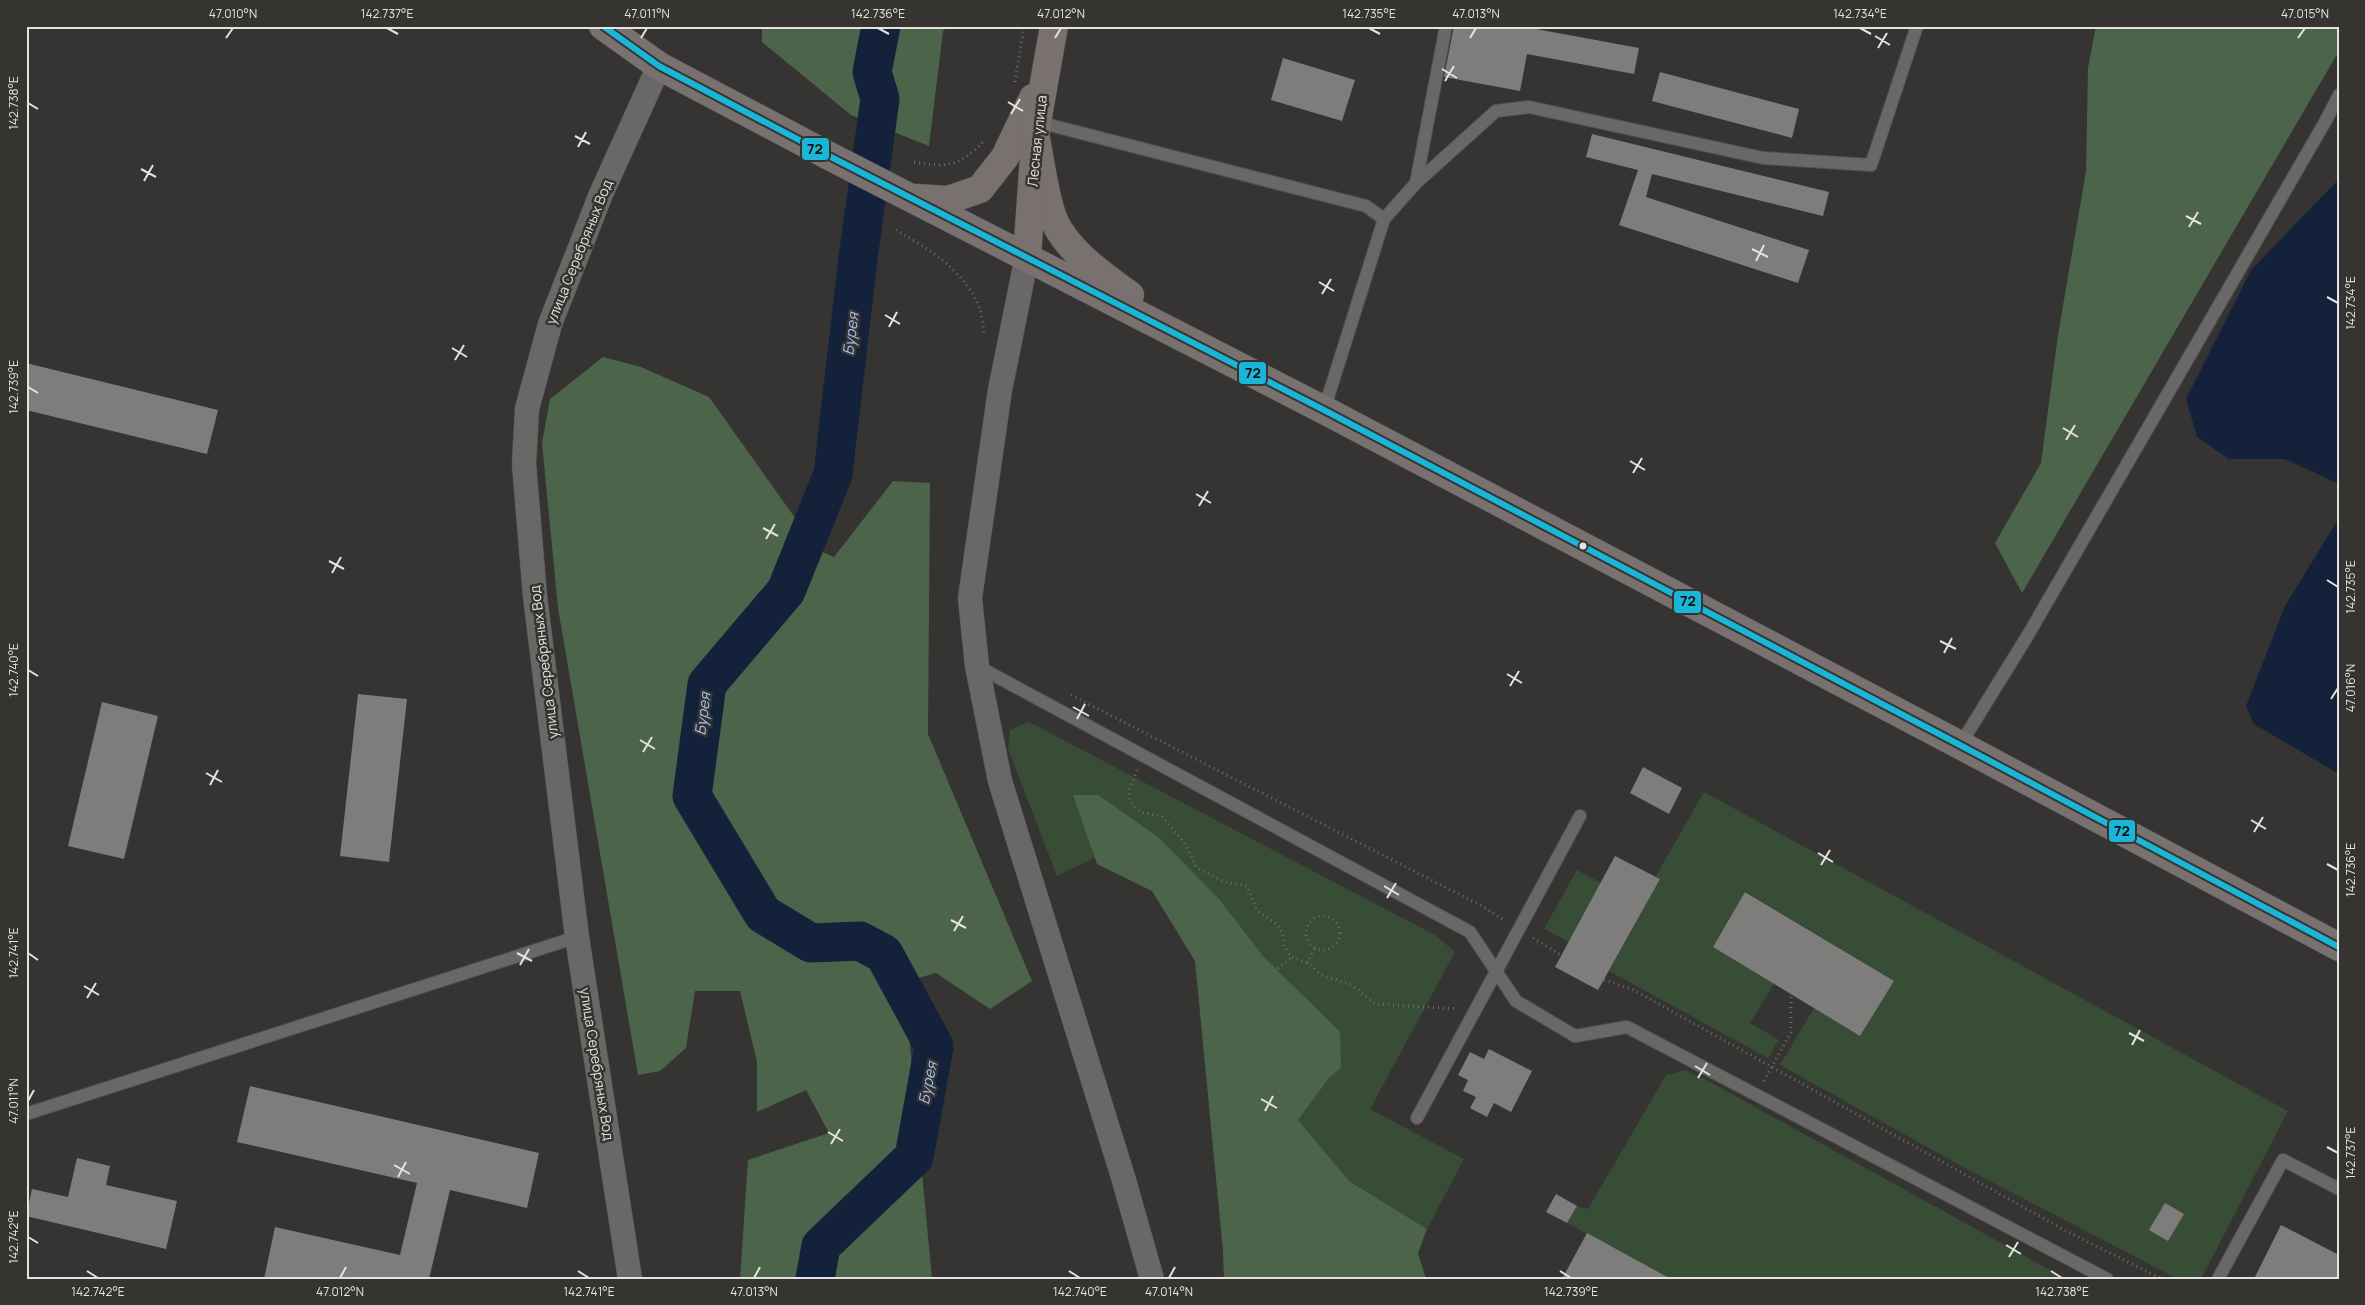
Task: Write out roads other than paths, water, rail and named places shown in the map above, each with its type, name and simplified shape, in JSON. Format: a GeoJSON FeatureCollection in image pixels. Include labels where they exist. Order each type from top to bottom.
{"type":"FeatureCollection","features":[{"type":"Feature","properties":{"kind":"main road"},"geometry":{"type":"LineString","coordinates":[[603,26],[659,66],[902,194],[1027,256],[1324,410],[2339,947]]}},
{"type":"Feature","properties":{"kind":"main road","name":"Лесная улица"},"geometry":{"type":"LineString","coordinates":[[1027,256],[1037,131],[1054,26]]}},
{"type":"Feature","properties":{"kind":"main road"},"geometry":{"type":"LineString","coordinates":[[902,194],[948,200],[980,188],[1005,157],[1047,67]]}},
{"type":"Feature","properties":{"kind":"main road"},"geometry":{"type":"LineString","coordinates":[[1037,131],[1052,217],[1072,247],[1107,279],[1204,348]]}},
{"type":"Feature","properties":{"kind":"street","name":"улица Серебряных Вод"},"geometry":{"type":"LineString","coordinates":[[630,1279],[577,937],[535,596],[524,464],[527,409],[550,324],[601,194],[659,66]]}},
{"type":"Feature","properties":{"kind":"street"},"geometry":{"type":"LineString","coordinates":[[1027,256],[1000,390],[970,598],[977,666],[1000,781],[1123,1177],[1152,1279]]}},
{"type":"Feature","properties":{"kind":"lane"},"geometry":{"type":"LineString","coordinates":[[1416,183],[1446,26]]}},
{"type":"Feature","properties":{"kind":"lane"},"geometry":{"type":"LineString","coordinates":[[1324,410],[1384,219],[1416,183],[1496,111],[1529,107],[1763,158],[1871,165],[1917,26]]}},
{"type":"Feature","properties":{"kind":"lane"},"geometry":{"type":"LineString","coordinates":[[1960,745],[2038,618],[2339,95]]}},
{"type":"Feature","properties":{"kind":"lane"},"geometry":{"type":"LineString","coordinates":[[1037,131],[1366,206],[1384,219]]}},
{"type":"Feature","properties":{"kind":"lane"},"geometry":{"type":"LineString","coordinates":[[977,666],[1470,932],[1516,1001],[1575,1036],[1627,1027],[2107,1279]]}},
{"type":"Feature","properties":{"kind":"lane"},"geometry":{"type":"LineString","coordinates":[[1417,1118],[1580,816]]}},
{"type":"Feature","properties":{"kind":"lane"},"geometry":{"type":"LineString","coordinates":[[26,1114],[577,937]]}},
{"type":"Feature","properties":{"kind":"lane"},"geometry":{"type":"LineString","coordinates":[[2218,1279],[2283,1160],[2339,1189]]}},
{"type":"Feature","properties":{"kind":"water"},"geometry":{"type":"Polygon","coordinates":[[[2339,179],[2339,484],[2285,459],[2229,459],[2197,437],[2186,399],[2251,270],[2339,179]]]}},
{"type":"Feature","properties":{"kind":"water"},"geometry":{"type":"Polygon","coordinates":[[[2339,518],[2339,774],[2254,724],[2246,706],[2285,606],[2339,518]]]}},
{"type":"Feature","properties":{"kind":"waterway","name":"Бурея"},"geometry":{"type":"LineString","coordinates":[[815,1279],[821,1246],[914,1157],[934,1046],[884,954],[860,941],[811,943],[763,914],[692,796],[707,684],[786,591],[833,474],[858,258],[880,99],[872,72],[881,26]]}}]}
